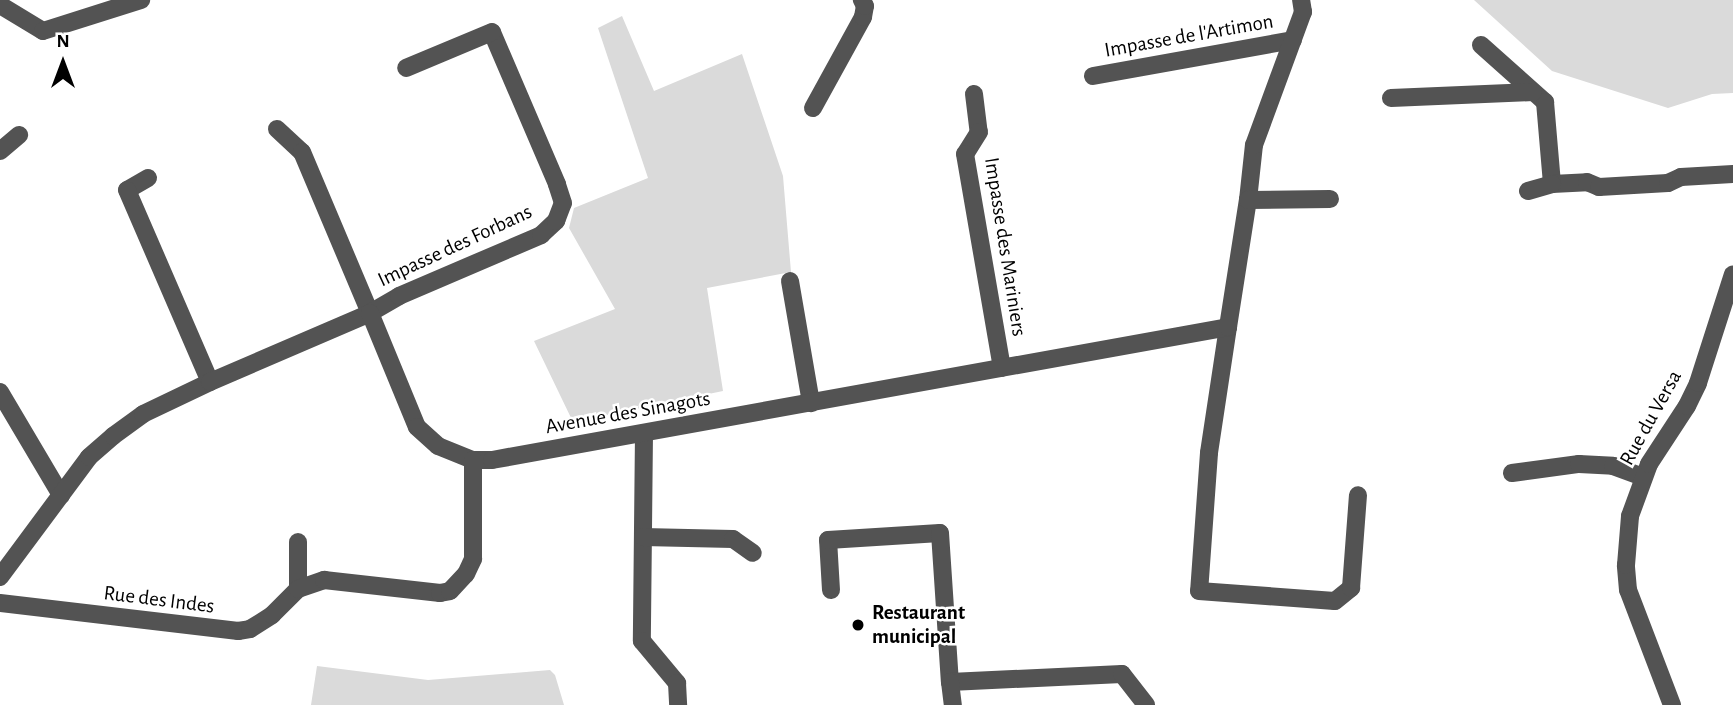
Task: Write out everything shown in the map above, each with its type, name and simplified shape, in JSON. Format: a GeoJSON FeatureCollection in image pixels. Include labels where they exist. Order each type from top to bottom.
{"type":"FeatureCollection","features":[{"type":"Feature","properties":{"kind":"street"},"geometry":{"type":"LineString","coordinates":[[0,5],[43,31],[141,0]]}},
{"type":"Feature","properties":{"kind":"street"},"geometry":{"type":"LineString","coordinates":[[813,108],[863,17],[865,6],[862,0]]}},
{"type":"Feature","properties":{"kind":"street"},"geometry":{"type":"LineString","coordinates":[[1301,0],[1303,12],[1254,145],[1209,453],[1199,591],[1335,601],[1351,588],[1358,495]]}},
{"type":"Feature","properties":{"kind":"street","name":"Impasse des Forbans"},"geometry":{"type":"LineString","coordinates":[[370,313],[399,296],[541,235],[556,221],[563,203],[492,32],[406,68]]}},
{"type":"Feature","properties":{"kind":"street","name":"Impasse de l'Artimon"},"geometry":{"type":"LineString","coordinates":[[1093,76],[1293,40]]}},
{"type":"Feature","properties":{"kind":"street"},"geometry":{"type":"LineString","coordinates":[[1481,45],[1545,102],[1548,112],[1552,184]]}},
{"type":"Feature","properties":{"kind":"street"},"geometry":{"type":"LineString","coordinates":[[1391,98],[1533,92]]}},
{"type":"Feature","properties":{"kind":"street","name":"Impasse des Mariniers"},"geometry":{"type":"LineString","coordinates":[[974,94],[979,132],[965,154],[1002,368]]}},
{"type":"Feature","properties":{"kind":"street","name":"Avenue des Sinagots"},"geometry":{"type":"LineString","coordinates":[[277,129],[302,152],[417,427],[438,446],[472,460],[492,460],[1228,327]]}},
{"type":"Feature","properties":{"kind":"street"},"geometry":{"type":"LineString","coordinates":[[0,151],[19,135]]}},
{"type":"Feature","properties":{"kind":"street"},"geometry":{"type":"LineString","coordinates":[[1528,191],[1552,184],[1668,183],[1681,177],[1733,174]]}},
{"type":"Feature","properties":{"kind":"street"},"geometry":{"type":"LineString","coordinates":[[149,178],[127,190],[210,382]]}},
{"type":"Feature","properties":{"kind":"street"},"geometry":{"type":"LineString","coordinates":[[1248,200],[1330,199]]}},
{"type":"Feature","properties":{"kind":"street","name":"Rue du Versa"},"geometry":{"type":"LineString","coordinates":[[1672,705],[1628,590],[1626,565],[1630,516],[1643,477],[1693,394],[1733,274]]}},
{"type":"Feature","properties":{"kind":"street"},"geometry":{"type":"LineString","coordinates":[[790,281],[811,403]]}},
{"type":"Feature","properties":{"kind":"street"},"geometry":{"type":"LineString","coordinates":[[0,577],[89,457],[143,414],[370,313]]}},
{"type":"Feature","properties":{"kind":"street"},"geometry":{"type":"LineString","coordinates":[[0,393],[61,495]]}},
{"type":"Feature","properties":{"kind":"street"},"geometry":{"type":"LineString","coordinates":[[644,433],[642,641],[677,683],[678,705]]}},
{"type":"Feature","properties":{"kind":"street"},"geometry":{"type":"LineString","coordinates":[[298,542],[298,589],[324,580],[440,593],[450,591],[466,575],[472,559],[472,460]]}},
{"type":"Feature","properties":{"kind":"street"},"geometry":{"type":"LineString","coordinates":[[1512,473],[1579,464],[1613,466],[1643,477]]}},
{"type":"Feature","properties":{"kind":"street"},"geometry":{"type":"LineString","coordinates":[[831,590],[828,540],[940,533],[953,705]]}},
{"type":"Feature","properties":{"kind":"street"},"geometry":{"type":"LineString","coordinates":[[643,537],[733,539],[753,553]]}},
{"type":"Feature","properties":{"kind":"street","name":"Rue des Indes"},"geometry":{"type":"LineString","coordinates":[[0,603],[238,631],[250,629],[272,615],[298,589]]}},
{"type":"Feature","properties":{"kind":"street"},"geometry":{"type":"LineString","coordinates":[[950,682],[1122,674],[1143,705]]}},
{"type":"Feature","properties":{"kind":"shaded area"},"geometry":{"type":"Polygon","coordinates":[[[1474,0],[1733,0],[1733,93],[1712,94],[1668,108],[1552,71],[1474,0]]]}},
{"type":"Feature","properties":{"kind":"shaded area"},"geometry":{"type":"Polygon","coordinates":[[[622,16],[654,91],[742,54],[783,176],[791,272],[707,288],[723,391],[573,422],[534,341],[615,309],[569,228],[574,208],[648,178],[598,28],[622,16]]]}},
{"type":"Feature","properties":{"kind":"shaded area"},"geometry":{"type":"Polygon","coordinates":[[[317,666],[428,680],[550,670],[555,675],[564,705],[311,705],[317,666]]]}},
{"type":"Feature","properties":{"kind":"place","name":"Restaurant municipal"},"geometry":{"type":"Point","coordinates":[858,625]}}]}
